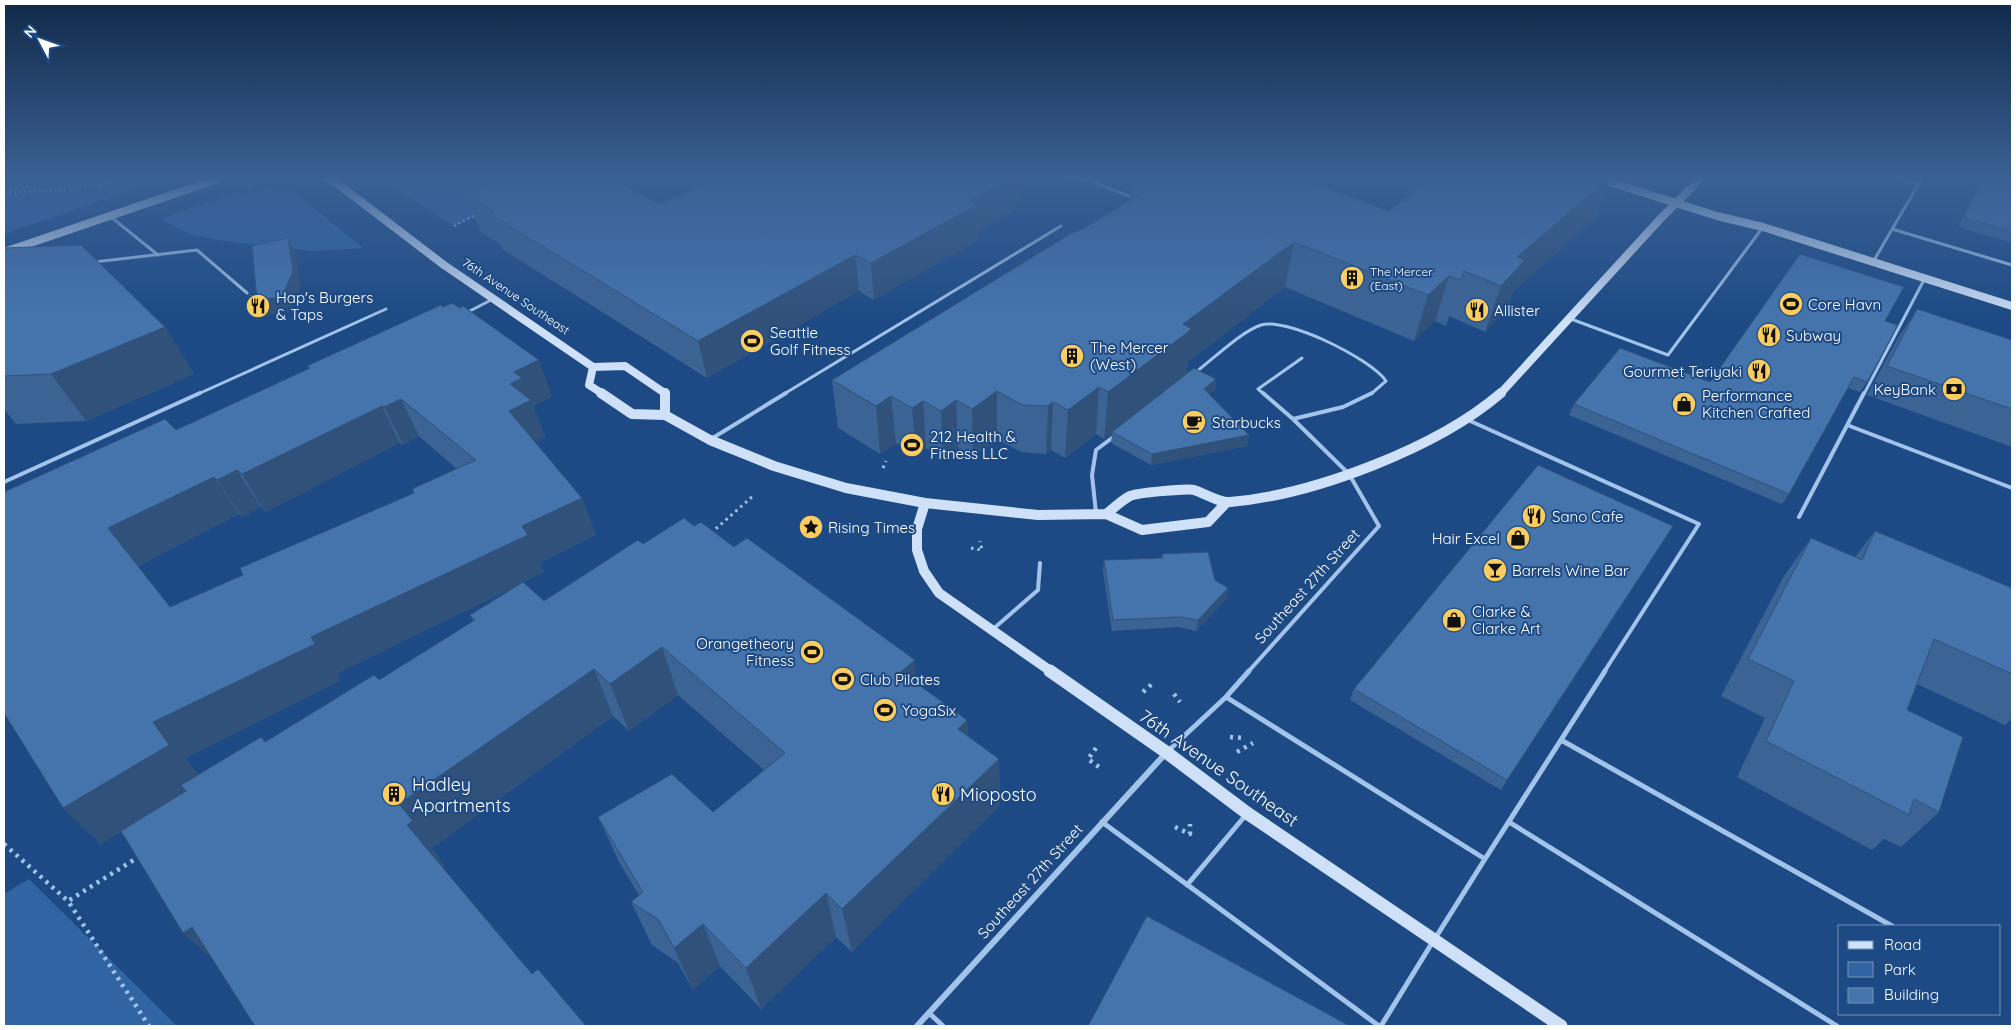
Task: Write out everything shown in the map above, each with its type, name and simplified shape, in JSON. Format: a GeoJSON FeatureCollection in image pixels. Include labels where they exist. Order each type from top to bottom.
{"type":"FeatureCollection","features":[{"type":"Feature","properties":{"kind":"main road"},"geometry":{"type":"LineString","coordinates":[[4,252],[34,246],[84,226]]}},
{"type":"Feature","properties":{"kind":"main road","name":"76th Avenue Southeast"},"geometry":{"type":"LineString","coordinates":[[393,226],[444,265],[593,367]]}},
{"type":"Feature","properties":{"kind":"main road"},"geometry":{"type":"LineString","coordinates":[[1101,515],[1131,496],[1154,493],[1192,489],[1227,502],[1293,492],[1349,474],[1408,450],[1466,420],[1500,394],[1655,226]]}},
{"type":"Feature","properties":{"kind":"main road"},"geometry":{"type":"LineString","coordinates":[[1759,226],[2012,306]]}},
{"type":"Feature","properties":{"kind":"main road"},"geometry":{"type":"LineString","coordinates":[[664,415],[666,394],[625,366],[593,367],[589,385],[632,414],[664,415],[710,440],[774,466],[837,485],[925,503],[981,510],[1038,514],[1101,515],[1142,530],[1208,522],[1227,502]]}},
{"type":"Feature","properties":{"kind":"main road","name":"76th Avenue Southeast"},"geometry":{"type":"LineString","coordinates":[[925,503],[917,523],[915,539],[917,559],[925,576],[939,593],[991,632],[1166,752],[1247,813],[1433,941],[1561,1026]]}},
{"type":"Feature","properties":{"kind":"street","name":"Southeast 27th Street"},"geometry":{"type":"LineString","coordinates":[[917,1026],[1166,752]]}},
{"type":"Feature","properties":{"kind":"lane"},"geometry":{"type":"LineString","coordinates":[[122,226],[158,255]]}},
{"type":"Feature","properties":{"kind":"lane"},"geometry":{"type":"LineString","coordinates":[[710,440],[1061,226]]}},
{"type":"Feature","properties":{"kind":"lane"},"geometry":{"type":"LineString","coordinates":[[1873,262],[1894,226]]}},
{"type":"Feature","properties":{"kind":"lane"},"geometry":{"type":"LineString","coordinates":[[1571,319],[1668,355],[1762,227]]}},
{"type":"Feature","properties":{"kind":"lane"},"geometry":{"type":"LineString","coordinates":[[1892,229],[2012,265]]}},
{"type":"Feature","properties":{"kind":"lane"},"geometry":{"type":"LineString","coordinates":[[92,262],[197,250],[247,293]]}},
{"type":"Feature","properties":{"kind":"lane"},"geometry":{"type":"LineString","coordinates":[[1799,516],[1925,278]]}},
{"type":"Feature","properties":{"kind":"lane"},"geometry":{"type":"LineString","coordinates":[[459,316],[493,299]]}},
{"type":"Feature","properties":{"kind":"lane"},"geometry":{"type":"LineString","coordinates":[[4,482],[386,309]]}},
{"type":"Feature","properties":{"kind":"lane"},"geometry":{"type":"LineString","coordinates":[[1189,378],[1251,329],[1261,324],[1276,322],[1289,325],[1379,370],[1386,381],[1380,388],[1360,400],[1333,410],[1292,419]]}},
{"type":"Feature","properties":{"kind":"lane"},"geometry":{"type":"LineString","coordinates":[[1302,358],[1258,388],[1349,474]]}},
{"type":"Feature","properties":{"kind":"lane"},"geometry":{"type":"LineString","coordinates":[[1102,822],[1380,1026],[1699,524],[1466,420]]}},
{"type":"Feature","properties":{"kind":"lane"},"geometry":{"type":"LineString","coordinates":[[1847,425],[2012,488]]}},
{"type":"Feature","properties":{"kind":"lane"},"geometry":{"type":"LineString","coordinates":[[1101,515],[1092,475],[1096,450],[1120,432]]}},
{"type":"Feature","properties":{"kind":"lane","name":"Southeast 27th Street"},"geometry":{"type":"LineString","coordinates":[[1166,752],[1226,697],[1379,526],[1349,474]]}},
{"type":"Feature","properties":{"kind":"lane"},"geometry":{"type":"LineString","coordinates":[[991,632],[1038,590],[1040,563]]}},
{"type":"Feature","properties":{"kind":"lane"},"geometry":{"type":"LineString","coordinates":[[1226,697],[1485,858]]}},
{"type":"Feature","properties":{"kind":"lane"},"geometry":{"type":"LineString","coordinates":[[1561,740],[1890,925]]}},
{"type":"Feature","properties":{"kind":"lane"},"geometry":{"type":"LineString","coordinates":[[1187,885],[1247,813]]}},
{"type":"Feature","properties":{"kind":"lane"},"geometry":{"type":"LineString","coordinates":[[1509,822],[1837,1026]]}},
{"type":"Feature","properties":{"kind":"lane"},"geometry":{"type":"LineString","coordinates":[[929,1013],[942,1026]]}},
{"type":"Feature","properties":{"kind":"path"},"geometry":{"type":"LineString","coordinates":[[703,538],[752,496]]}},
{"type":"Feature","properties":{"kind":"path"},"geometry":{"type":"LineString","coordinates":[[855,524],[843,528],[859,531]]}},
{"type":"Feature","properties":{"kind":"path"},"geometry":{"type":"LineString","coordinates":[[971,548],[982,550],[980,541]]}},
{"type":"Feature","properties":{"kind":"path"},"geometry":{"type":"LineString","coordinates":[[1143,692],[1152,684]]}},
{"type":"Feature","properties":{"kind":"path"},"geometry":{"type":"LineString","coordinates":[[1174,694],[1180,702]]}},
{"type":"Feature","properties":{"kind":"path"},"geometry":{"type":"LineString","coordinates":[[1230,737],[1258,740],[1236,752]]}},
{"type":"Feature","properties":{"kind":"path"},"geometry":{"type":"LineString","coordinates":[[1096,748],[1088,758],[1098,767]]}},
{"type":"Feature","properties":{"kind":"path"},"geometry":{"type":"LineString","coordinates":[[1175,827],[1190,834],[1190,824]]}},
{"type":"Feature","properties":{"kind":"path"},"geometry":{"type":"LineString","coordinates":[[4,844],[68,901],[149,1026]]}},
{"type":"Feature","properties":{"kind":"path"},"geometry":{"type":"LineString","coordinates":[[68,901],[144,854]]}},
{"type":"Feature","properties":{"kind":"green space"},"geometry":{"type":"Polygon","coordinates":[[[4,226],[27,226],[4,234],[4,226]]]}},
{"type":"Feature","properties":{"kind":"green space"},"geometry":{"type":"Polygon","coordinates":[[[174,226],[336,226],[363,248],[312,251],[191,235],[174,226]]]}},
{"type":"Feature","properties":{"kind":"green space"},"geometry":{"type":"Polygon","coordinates":[[[29,879],[177,1026],[4,1026],[4,894],[29,879]]]}},
{"type":"Feature","properties":{"kind":"building"},"geometry":{"type":"Polygon","coordinates":[[[510,226],[938,226],[871,263],[855,255],[698,341],[510,226]]]}},
{"type":"Feature","properties":{"kind":"building"},"geometry":{"type":"Polygon","coordinates":[[[1087,226],[1553,226],[1517,257],[1525,260],[1501,286],[1464,271],[1461,280],[1449,276],[1428,295],[1294,242],[1183,324],[1192,329],[1108,392],[1099,387],[1068,410],[1053,402],[1048,406],[1022,405],[997,391],[972,409],[956,400],[941,411],[923,401],[912,408],[891,396],[876,406],[832,380],[1075,231],[1077,232],[1087,226]]]}},
{"type":"Feature","properties":{"kind":"building"},"geometry":{"type":"Polygon","coordinates":[[[1994,226],[2012,226],[2012,231],[1994,226]]]}},
{"type":"Feature","properties":{"kind":"building"},"geometry":{"type":"Polygon","coordinates":[[[288,238],[293,271],[282,297],[257,300],[252,246],[288,238]]]}},
{"type":"Feature","properties":{"kind":"building"},"geometry":{"type":"Polygon","coordinates":[[[81,245],[165,327],[51,374],[4,376],[4,248],[81,245]]]}},
{"type":"Feature","properties":{"kind":"building"},"geometry":{"type":"Polygon","coordinates":[[[1800,254],[1904,287],[1885,321],[1898,325],[1869,379],[1867,382],[1854,377],[1789,494],[1574,404],[1620,348],[1710,382],[1800,254]]]}},
{"type":"Feature","properties":{"kind":"building"},"geometry":{"type":"Polygon","coordinates":[[[452,303],[460,308],[463,306],[539,360],[514,372],[522,378],[510,384],[531,400],[509,411],[582,498],[522,526],[528,535],[311,637],[315,644],[153,722],[169,745],[63,808],[4,713],[4,492],[165,419],[176,430],[310,368],[307,366],[441,305],[443,307],[452,303]],[[401,399],[384,407],[382,406],[242,474],[237,470],[217,480],[214,477],[108,528],[170,607],[243,575],[240,568],[414,493],[412,489],[476,460],[401,399]]]}},
{"type":"Feature","properties":{"kind":"building"},"geometry":{"type":"Polygon","coordinates":[[[1917,309],[2012,340],[2012,409],[1887,366],[1917,309]]]}},
{"type":"Feature","properties":{"kind":"building"},"geometry":{"type":"Polygon","coordinates":[[[1194,368],[1216,379],[1204,389],[1249,435],[1152,454],[1112,432],[1194,368]]]}},
{"type":"Feature","properties":{"kind":"building"},"geometry":{"type":"Polygon","coordinates":[[[1538,465],[1673,526],[1507,780],[1354,689],[1538,465]]]}},
{"type":"Feature","properties":{"kind":"building","name":"Hadley Apartments"},"geometry":{"type":"Polygon","coordinates":[[[684,518],[694,526],[701,522],[734,547],[747,538],[915,660],[901,672],[967,720],[958,729],[999,759],[842,909],[826,893],[746,968],[703,924],[674,948],[659,920],[631,902],[643,892],[598,817],[672,774],[713,812],[785,753],[662,647],[610,684],[594,669],[399,804],[413,821],[407,825],[532,974],[538,969],[586,1026],[255,1026],[192,927],[183,933],[121,831],[186,791],[181,785],[261,737],[265,742],[374,675],[379,680],[475,620],[470,615],[523,582],[544,601],[638,540],[643,544],[684,518]]]}},
{"type":"Feature","properties":{"kind":"building"},"geometry":{"type":"Polygon","coordinates":[[[1875,531],[2012,588],[2012,674],[1934,639],[1907,710],[1963,737],[1939,812],[1914,799],[1909,815],[1766,741],[1794,681],[1748,659],[1811,538],[1862,560],[1875,531]]]}},
{"type":"Feature","properties":{"kind":"building"},"geometry":{"type":"Polygon","coordinates":[[[1208,552],[1215,580],[1228,588],[1198,620],[1180,617],[1113,620],[1104,560],[1163,558],[1162,554],[1208,552]]]}},
{"type":"Feature","properties":{"kind":"building"},"geometry":{"type":"Polygon","coordinates":[[[1147,916],[1350,1026],[1088,1026],[1147,916]]]}},
{"type":"Feature","properties":{"kind":"place","name":"The Mercer (East)"},"geometry":{"type":"Point","coordinates":[1352,278]}},
{"type":"Feature","properties":{"kind":"place","name":"Core Havn"},"geometry":{"type":"Point","coordinates":[1791,304]}},
{"type":"Feature","properties":{"kind":"place","name":"Hap's Burgers & Taps"},"geometry":{"type":"Point","coordinates":[258,306]}},
{"type":"Feature","properties":{"kind":"place","name":"Allister"},"geometry":{"type":"Point","coordinates":[1477,310]}},
{"type":"Feature","properties":{"kind":"place","name":"Subway"},"geometry":{"type":"Point","coordinates":[1769,335]}},
{"type":"Feature","properties":{"kind":"place","name":"Seattle Golf Fitness"},"geometry":{"type":"Point","coordinates":[752,341]}},
{"type":"Feature","properties":{"kind":"place","name":"The Mercer (West)"},"geometry":{"type":"Point","coordinates":[1072,356]}},
{"type":"Feature","properties":{"kind":"place","name":"Gourmet Teriyaki"},"geometry":{"type":"Point","coordinates":[1759,371]}},
{"type":"Feature","properties":{"kind":"place","name":"KeyBank"},"geometry":{"type":"Point","coordinates":[1954,389]}},
{"type":"Feature","properties":{"kind":"place","name":"Performance Kitchen Crafted"},"geometry":{"type":"Point","coordinates":[1684,404]}},
{"type":"Feature","properties":{"kind":"place","name":"Starbucks"},"geometry":{"type":"Point","coordinates":[1194,422]}},
{"type":"Feature","properties":{"kind":"place","name":"212 Health & Fitness LLC"},"geometry":{"type":"Point","coordinates":[912,445]}},
{"type":"Feature","properties":{"kind":"place","name":"Sano Cafe"},"geometry":{"type":"Point","coordinates":[1534,516]}},
{"type":"Feature","properties":{"kind":"place","name":"Rising Times"},"geometry":{"type":"Point","coordinates":[811,527]}},
{"type":"Feature","properties":{"kind":"place","name":"Hair Excel"},"geometry":{"type":"Point","coordinates":[1518,538]}},
{"type":"Feature","properties":{"kind":"place","name":"Barrels Wine Bar"},"geometry":{"type":"Point","coordinates":[1495,570]}},
{"type":"Feature","properties":{"kind":"place","name":"Clarke & Clarke Art"},"geometry":{"type":"Point","coordinates":[1454,620]}},
{"type":"Feature","properties":{"kind":"place","name":"Orangetheory Fitness"},"geometry":{"type":"Point","coordinates":[812,652]}},
{"type":"Feature","properties":{"kind":"place","name":"Club Pilates"},"geometry":{"type":"Point","coordinates":[843,679]}},
{"type":"Feature","properties":{"kind":"place","name":"YogaSix"},"geometry":{"type":"Point","coordinates":[885,710]}},
{"type":"Feature","properties":{"kind":"place","name":"Hadley Apartments"},"geometry":{"type":"Point","coordinates":[394,794]}},
{"type":"Feature","properties":{"kind":"place","name":"Mioposto"},"geometry":{"type":"Point","coordinates":[943,794]}}]}
